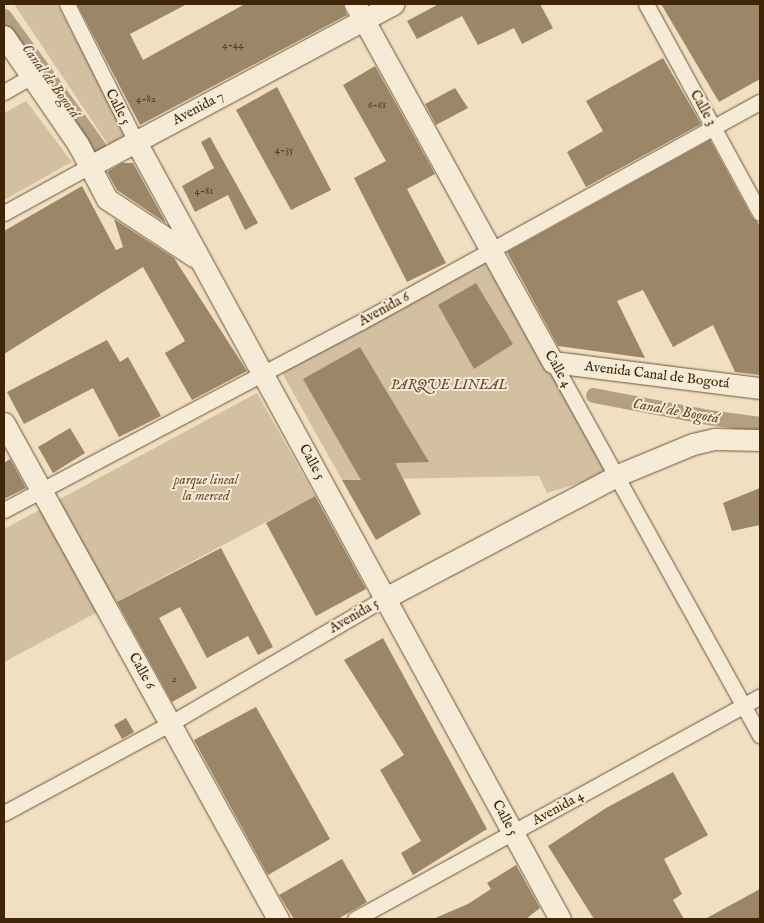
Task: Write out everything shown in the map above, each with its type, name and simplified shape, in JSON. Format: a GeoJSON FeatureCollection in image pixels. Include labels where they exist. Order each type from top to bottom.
{"type":"FeatureCollection","features":[{"type":"Feature","properties":{"kind":"main road","name":"Avenida 7"},"geometry":{"type":"LineString","coordinates":[[90,166],[136,142],[359,12],[393,4]]}},
{"type":"Feature","properties":{"kind":"main road","name":"Calle 4"},"geometry":{"type":"LineString","coordinates":[[359,12],[554,362]]}},
{"type":"Feature","properties":{"kind":"main road"},"geometry":{"type":"LineString","coordinates":[[4,36],[33,76],[90,166],[107,199],[197,259]]}},
{"type":"Feature","properties":{"kind":"main road","name":"Calle 5"},"geometry":{"type":"LineString","coordinates":[[136,142],[197,259],[387,597],[560,919]]}},
{"type":"Feature","properties":{"kind":"main road","name":"Avenida Canal de Bogotá"},"geometry":{"type":"LineString","coordinates":[[554,362],[760,388]]}},
{"type":"Feature","properties":{"kind":"main road","name":"Calle 6"},"geometry":{"type":"LineString","coordinates":[[4,423],[278,919]]}},
{"type":"Feature","properties":{"kind":"main road","name":"Avenida 5"},"geometry":{"type":"LineString","coordinates":[[387,597],[618,475],[693,444],[715,439],[760,440]]}},
{"type":"Feature","properties":{"kind":"street","name":"Calle 5"},"geometry":{"type":"LineString","coordinates":[[67,4],[136,142]]}},
{"type":"Feature","properties":{"kind":"street","name":"Calle 3"},"geometry":{"type":"LineString","coordinates":[[646,4],[760,213]]}},
{"type":"Feature","properties":{"kind":"street"},"geometry":{"type":"LineString","coordinates":[[4,92],[33,76]]}},
{"type":"Feature","properties":{"kind":"street","name":"Avenida 6"},"geometry":{"type":"LineString","coordinates":[[4,510],[491,250],[760,102]]}},
{"type":"Feature","properties":{"kind":"street","name":"Avenida 7"},"geometry":{"type":"LineString","coordinates":[[4,213],[90,166]]}},
{"type":"Feature","properties":{"kind":"street","name":"Calle 4"},"geometry":{"type":"LineString","coordinates":[[554,362],[760,735]]}},
{"type":"Feature","properties":{"kind":"street","name":"Avenida 5"},"geometry":{"type":"LineString","coordinates":[[4,813],[171,723],[387,597]]}},
{"type":"Feature","properties":{"kind":"street","name":"Avenida 4"},"geometry":{"type":"LineString","coordinates":[[355,919],[760,696]]}},
{"type":"Feature","properties":{"kind":"green space"},"geometry":{"type":"Polygon","coordinates":[[[14,4],[57,4],[126,134],[109,146],[14,4]]]}},
{"type":"Feature","properties":{"kind":"green space"},"geometry":{"type":"Polygon","coordinates":[[[26,101],[72,162],[4,200],[4,113],[26,101]]]}},
{"type":"Feature","properties":{"kind":"green space","name":"PARQUE LINEAL"},"geometry":{"type":"Polygon","coordinates":[[[483,260],[610,474],[547,493],[539,476],[342,480],[281,371],[483,260]]]}},
{"type":"Feature","properties":{"kind":"green space","name":"parque lineal la merced"},"geometry":{"type":"Polygon","coordinates":[[[257,393],[315,496],[4,662],[4,529],[257,393]]]}},
{"type":"Feature","properties":{"kind":"building"},"geometry":{"type":"Polygon","coordinates":[[[77,4],[187,4],[130,34],[143,60],[245,4],[343,4],[347,15],[140,125],[77,4]]]}},
{"type":"Feature","properties":{"kind":"building"},"geometry":{"type":"Polygon","coordinates":[[[439,4],[540,4],[553,28],[522,44],[514,28],[478,45],[462,16],[417,39],[407,21],[439,4]]]}},
{"type":"Feature","properties":{"kind":"building"},"geometry":{"type":"Polygon","coordinates":[[[661,4],[760,4],[760,79],[719,102],[661,4]]]}},
{"type":"Feature","properties":{"kind":"building"},"geometry":{"type":"Polygon","coordinates":[[[663,58],[701,124],[586,187],[567,152],[603,131],[586,101],[663,58]]]}},
{"type":"Feature","properties":{"kind":"building"},"geometry":{"type":"Polygon","coordinates":[[[375,66],[435,174],[407,189],[446,263],[407,282],[354,178],[386,161],[343,85],[375,66]]]}},
{"type":"Feature","properties":{"kind":"building"},"geometry":{"type":"Polygon","coordinates":[[[277,87],[331,190],[291,210],[236,110],[277,87]]]}},
{"type":"Feature","properties":{"kind":"building"},"geometry":{"type":"Polygon","coordinates":[[[455,88],[468,108],[436,125],[425,104],[455,88]]]}},
{"type":"Feature","properties":{"kind":"building"},"geometry":{"type":"Polygon","coordinates":[[[210,137],[258,223],[245,230],[228,195],[195,212],[182,186],[214,168],[201,142],[210,137]]]}},
{"type":"Feature","properties":{"kind":"building"},"geometry":{"type":"Polygon","coordinates":[[[710,140],[752,217],[760,225],[760,375],[735,372],[713,325],[673,347],[643,290],[617,301],[645,358],[558,346],[507,252],[710,140]]]}},
{"type":"Feature","properties":{"kind":"building"},"geometry":{"type":"Polygon","coordinates":[[[122,163],[133,163],[166,223],[117,190],[107,172],[122,163]]]}},
{"type":"Feature","properties":{"kind":"building"},"geometry":{"type":"Polygon","coordinates":[[[82,186],[116,250],[123,247],[114,219],[174,258],[247,371],[192,400],[165,353],[185,341],[143,267],[4,354],[4,231],[82,186]]]}},
{"type":"Feature","properties":{"kind":"building"},"geometry":{"type":"Polygon","coordinates":[[[476,283],[513,344],[474,369],[438,305],[476,283]]]}},
{"type":"Feature","properties":{"kind":"building"},"geometry":{"type":"Polygon","coordinates":[[[107,340],[120,362],[128,357],[161,416],[119,437],[93,388],[24,424],[7,392],[107,340]]]}},
{"type":"Feature","properties":{"kind":"building"},"geometry":{"type":"Polygon","coordinates":[[[360,347],[429,462],[395,463],[421,514],[376,540],[342,480],[361,480],[303,379],[360,347]]]}},
{"type":"Feature","properties":{"kind":"building"},"geometry":{"type":"Polygon","coordinates":[[[70,428],[85,453],[53,473],[38,447],[70,428]]]}},
{"type":"Feature","properties":{"kind":"building"},"geometry":{"type":"Polygon","coordinates":[[[10,459],[26,488],[4,499],[4,463],[10,459]]]}},
{"type":"Feature","properties":{"kind":"building"},"geometry":{"type":"Polygon","coordinates":[[[760,488],[760,525],[732,531],[723,503],[760,488]]]}},
{"type":"Feature","properties":{"kind":"building"},"geometry":{"type":"Polygon","coordinates":[[[315,496],[366,589],[316,616],[266,523],[315,496]]]}},
{"type":"Feature","properties":{"kind":"building"},"geometry":{"type":"Polygon","coordinates":[[[221,548],[273,647],[258,655],[248,636],[207,658],[180,607],[159,618],[197,688],[172,702],[117,602],[221,548]]]}},
{"type":"Feature","properties":{"kind":"building"},"geometry":{"type":"Polygon","coordinates":[[[383,638],[487,829],[413,875],[401,853],[421,841],[380,770],[404,755],[344,660],[383,638]]]}},
{"type":"Feature","properties":{"kind":"building"},"geometry":{"type":"Polygon","coordinates":[[[256,707],[330,839],[268,875],[194,740],[256,707]]]}},
{"type":"Feature","properties":{"kind":"building"},"geometry":{"type":"Polygon","coordinates":[[[126,718],[134,732],[122,739],[114,725],[126,718]]]}},
{"type":"Feature","properties":{"kind":"building"},"geometry":{"type":"Polygon","coordinates":[[[673,772],[708,835],[664,859],[682,894],[673,900],[684,919],[594,919],[548,846],[606,808],[673,772]]]}},
{"type":"Feature","properties":{"kind":"building"},"geometry":{"type":"Polygon","coordinates":[[[342,859],[367,902],[338,919],[294,919],[279,895],[342,859]]]}},
{"type":"Feature","properties":{"kind":"building"},"geometry":{"type":"Polygon","coordinates":[[[516,865],[540,908],[526,919],[433,919],[468,904],[491,889],[487,883],[516,865]]]}},
{"type":"Feature","properties":{"kind":"building"},"geometry":{"type":"Polygon","coordinates":[[[760,889],[760,919],[705,919],[760,889]]]}},
{"type":"Feature","properties":{"kind":"waterway","name":"Canal de Bogotá"},"geometry":{"type":"LineString","coordinates":[[4,16],[98,146]]}},
{"type":"Feature","properties":{"kind":"waterway","name":"Canal de Bogotá"},"geometry":{"type":"LineString","coordinates":[[593,395],[708,417],[760,424]]}}]}
